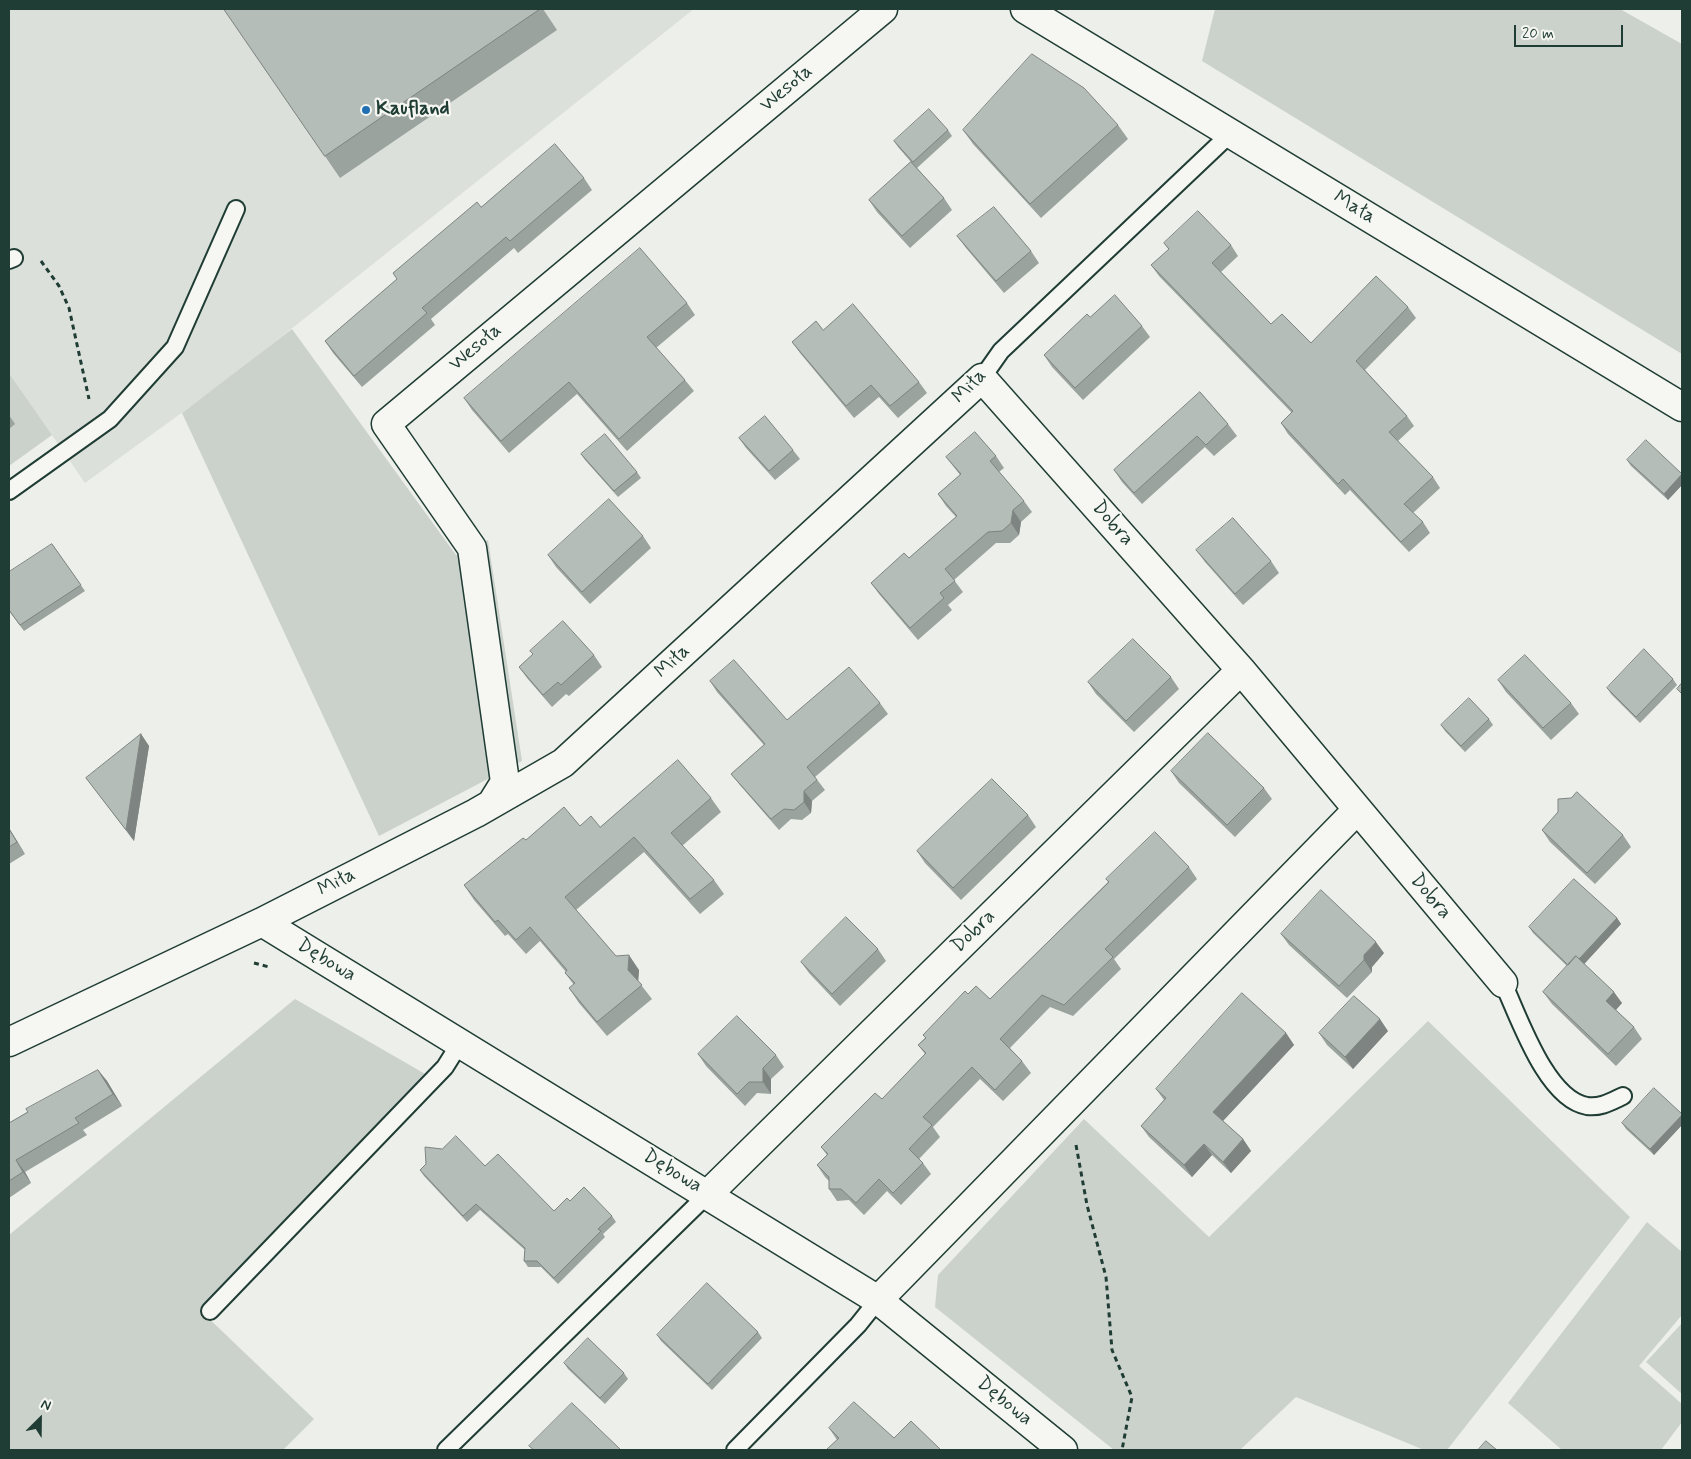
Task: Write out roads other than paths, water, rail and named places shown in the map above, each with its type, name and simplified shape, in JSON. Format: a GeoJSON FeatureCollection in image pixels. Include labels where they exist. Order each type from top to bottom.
{"type":"FeatureCollection","features":[{"type":"Feature","properties":{"kind":"street","name":"Wesoła"},"geometry":{"type":"LineString","coordinates":[[492,803],[505,782],[472,548],[386,424],[883,9]]}},
{"type":"Feature","properties":{"kind":"street","name":"Mała"},"geometry":{"type":"LineString","coordinates":[[1024,9],[1682,407]]}},
{"type":"Feature","properties":{"kind":"street","name":"Miła"},"geometry":{"type":"LineString","coordinates":[[9,1042],[262,922],[492,803],[563,763],[982,378]]}},
{"type":"Feature","properties":{"kind":"street","name":"Dobra"},"geometry":{"type":"LineString","coordinates":[[982,378],[1241,670],[1503,983]]}},
{"type":"Feature","properties":{"kind":"street","name":"Dobra"},"geometry":{"type":"LineString","coordinates":[[708,1194],[1241,670]]}},
{"type":"Feature","properties":{"kind":"street"},"geometry":{"type":"LineString","coordinates":[[878,1300],[1357,810]]}},
{"type":"Feature","properties":{"kind":"street","name":"Dębowa"},"geometry":{"type":"LineString","coordinates":[[262,922],[878,1300],[1063,1450]]}},
{"type":"Feature","properties":{"kind":"lane","name":"Miła"},"geometry":{"type":"LineString","coordinates":[[982,378],[1001,351],[1231,133]]}},
{"type":"Feature","properties":{"kind":"lane"},"geometry":{"type":"LineString","coordinates":[[9,491],[110,419],[175,347],[236,209]]}},
{"type":"Feature","properties":{"kind":"lane"},"geometry":{"type":"LineString","coordinates":[[1503,983],[1546,1073],[1565,1095],[1586,1106],[1605,1105],[1623,1096]]}},
{"type":"Feature","properties":{"kind":"lane"},"geometry":{"type":"LineString","coordinates":[[210,1311],[445,1067],[460,1043]]}},
{"type":"Feature","properties":{"kind":"lane"},"geometry":{"type":"LineString","coordinates":[[446,1450],[708,1194]]}},
{"type":"Feature","properties":{"kind":"lane"},"geometry":{"type":"LineString","coordinates":[[735,1450],[858,1325],[878,1300]]}},
{"type":"Feature","properties":{"kind":"place","name":"Kaufland"},"geometry":{"type":"Point","coordinates":[366,110]}}]}
